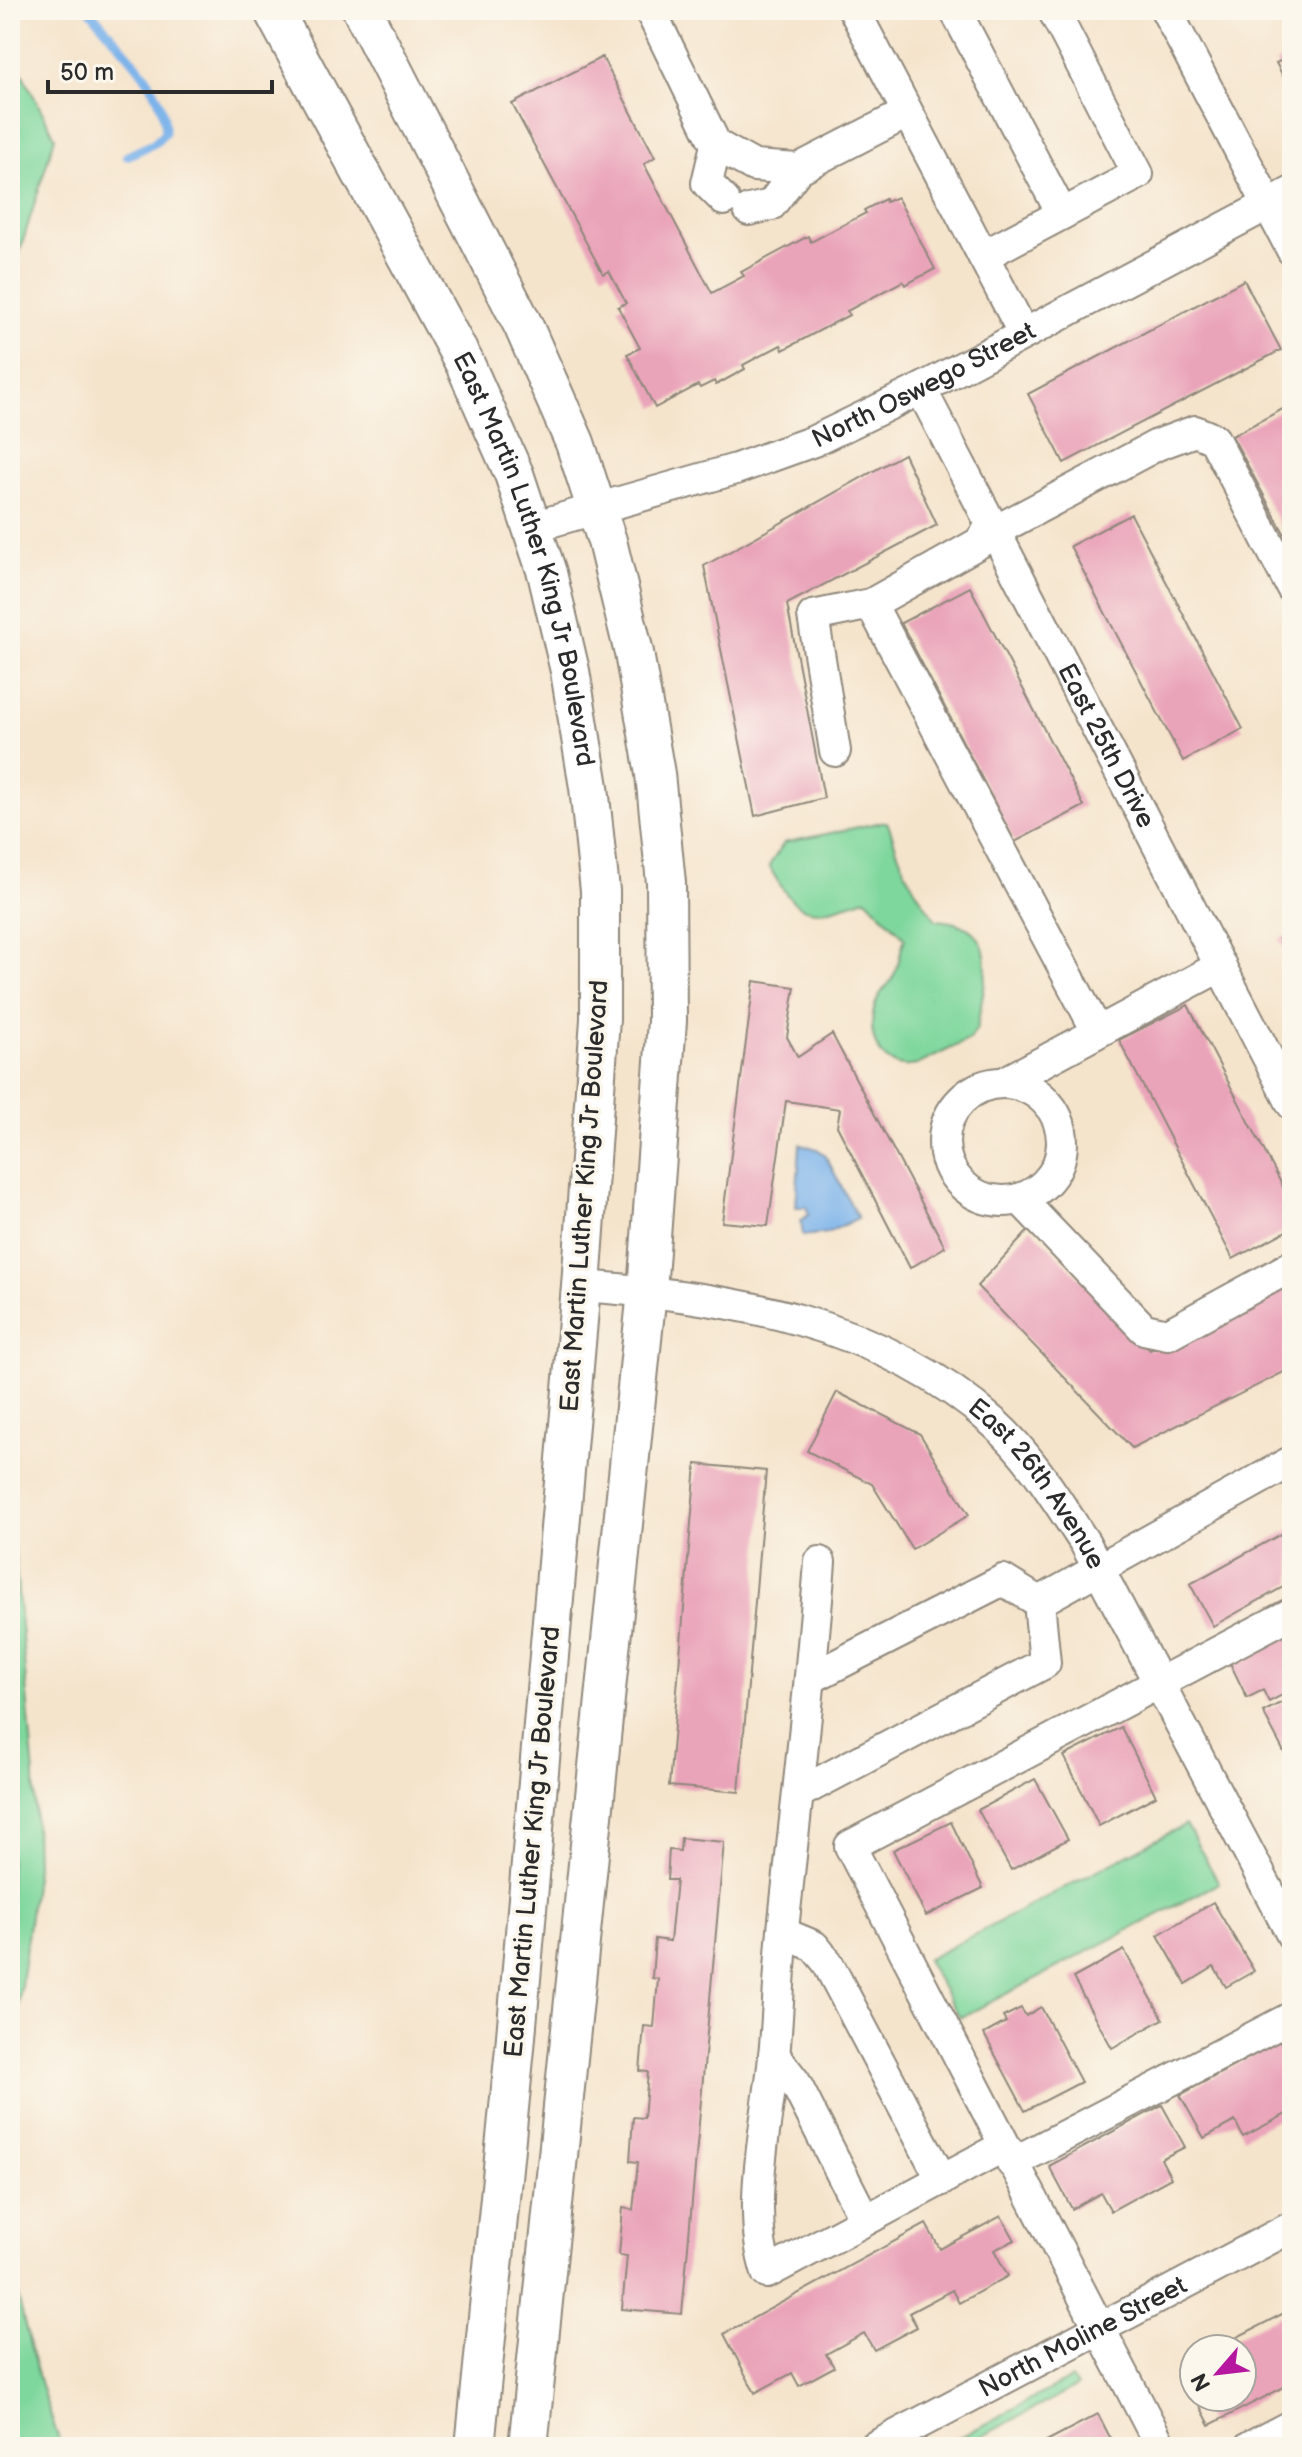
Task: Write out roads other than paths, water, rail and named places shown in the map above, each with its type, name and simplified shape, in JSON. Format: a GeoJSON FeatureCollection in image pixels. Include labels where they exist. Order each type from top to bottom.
{"type":"FeatureCollection","features":[{"type":"Feature","properties":{"kind":"main road","name":"East Martin Luther King Jr Boulevard"},"geometry":{"type":"LineString","coordinates":[[273,10],[465,364],[495,430],[532,527],[547,573],[570,671],[589,787],[600,891],[600,1019],[581,1286],[515,2048],[475,2447]]}},
{"type":"Feature","properties":{"kind":"main road"},"geometry":{"type":"LineString","coordinates":[[362,10],[523,325],[575,443],[597,507],[634,653],[655,774],[666,883],[667,1021],[647,1291],[528,2447]]}},
{"type":"Feature","properties":{"kind":"street"},"geometry":{"type":"LineString","coordinates":[[650,10],[716,145],[754,166],[798,169]]}},
{"type":"Feature","properties":{"kind":"street"},"geometry":{"type":"LineString","coordinates":[[854,10],[1024,334]]}},
{"type":"Feature","properties":{"kind":"street"},"geometry":{"type":"LineString","coordinates":[[955,10],[1062,214]]}},
{"type":"Feature","properties":{"kind":"street"},"geometry":{"type":"LineString","coordinates":[[983,256],[1138,174],[1053,10]]}},
{"type":"Feature","properties":{"kind":"street"},"geometry":{"type":"LineString","coordinates":[[1177,16],[1280,198],[1292,250]]}},
{"type":"Feature","properties":{"kind":"street"},"geometry":{"type":"LineString","coordinates":[[716,145],[707,183],[736,205],[771,205],[798,169],[907,113]]}},
{"type":"Feature","properties":{"kind":"street","name":"North Oswego Street"},"geometry":{"type":"LineString","coordinates":[[532,527],[774,457],[825,436],[921,389],[1280,198]]}},
{"type":"Feature","properties":{"kind":"street","name":"East 25th Drive"},"geometry":{"type":"LineString","coordinates":[[921,389],[1292,1104]]}},
{"type":"Feature","properties":{"kind":"street"},"geometry":{"type":"LineString","coordinates":[[835,751],[813,616],[871,604],[979,543],[993,528],[1157,445],[1195,431],[1214,439],[1292,588]]}},
{"type":"Feature","properties":{"kind":"street"},"geometry":{"type":"LineString","coordinates":[[871,604],[1097,1031]]}},
{"type":"Feature","properties":{"kind":"street"},"geometry":{"type":"LineString","coordinates":[[1005,1082],[1221,966]]}},
{"type":"Feature","properties":{"kind":"street"},"geometry":{"type":"LineString","coordinates":[[1005,1082],[1025,1086],[1041,1096],[1053,1110],[1060,1126],[1062,1145],[1059,1162],[1050,1178],[1037,1191],[1020,1199],[1000,1202],[980,1197],[962,1186],[949,1170],[943,1150],[944,1129],[952,1110],[966,1095],[984,1085],[1005,1082]]}},
{"type":"Feature","properties":{"kind":"street"},"geometry":{"type":"LineString","coordinates":[[1020,1199],[1144,1329],[1168,1334],[1292,1266]]}},
{"type":"Feature","properties":{"kind":"street","name":"East 26th Avenue"},"geometry":{"type":"LineString","coordinates":[[581,1286],[719,1300],[809,1321],[894,1356],[985,1415],[1023,1454],[1064,1510],[1292,1935]]}},
{"type":"Feature","properties":{"kind":"street"},"geometry":{"type":"LineString","coordinates":[[1039,1602],[1292,1461]]}},
{"type":"Feature","properties":{"kind":"street"},"geometry":{"type":"LineString","coordinates":[[820,1562],[757,2216],[759,2249],[767,2273],[942,2180],[1008,2155],[1292,2017]]}},
{"type":"Feature","properties":{"kind":"street"},"geometry":{"type":"LineString","coordinates":[[811,1678],[1003,1580],[1039,1602]]}},
{"type":"Feature","properties":{"kind":"street"},"geometry":{"type":"LineString","coordinates":[[799,1793],[1045,1663],[1039,1602]]}},
{"type":"Feature","properties":{"kind":"street"},"geometry":{"type":"LineString","coordinates":[[1161,2447],[850,1846],[1292,1613]]}},
{"type":"Feature","properties":{"kind":"street"},"geometry":{"type":"LineString","coordinates":[[783,1933],[814,1946],[827,1962],[942,2180]]}},
{"type":"Feature","properties":{"kind":"street"},"geometry":{"type":"LineString","coordinates":[[774,2055],[795,2082],[865,2220]]}},
{"type":"Feature","properties":{"kind":"street","name":"North Moline Street"},"geometry":{"type":"LineString","coordinates":[[874,2447],[1292,2227]]}},
{"type":"Feature","properties":{"kind":"street"},"geometry":{"type":"LineString","coordinates":[[1250,2447],[1292,2425]]}},
{"type":"Feature","properties":{"kind":"water"},"geometry":{"type":"Polygon","coordinates":[[[800,1144],[825,1155],[858,1218],[827,1233],[803,1236],[801,1221],[809,1214],[806,1207],[796,1207],[800,1144]]]}},
{"type":"Feature","properties":{"kind":"waterway"},"geometry":{"type":"LineString","coordinates":[[90,10],[138,66],[158,98],[163,114],[165,132],[155,143],[127,156]]}}]}
